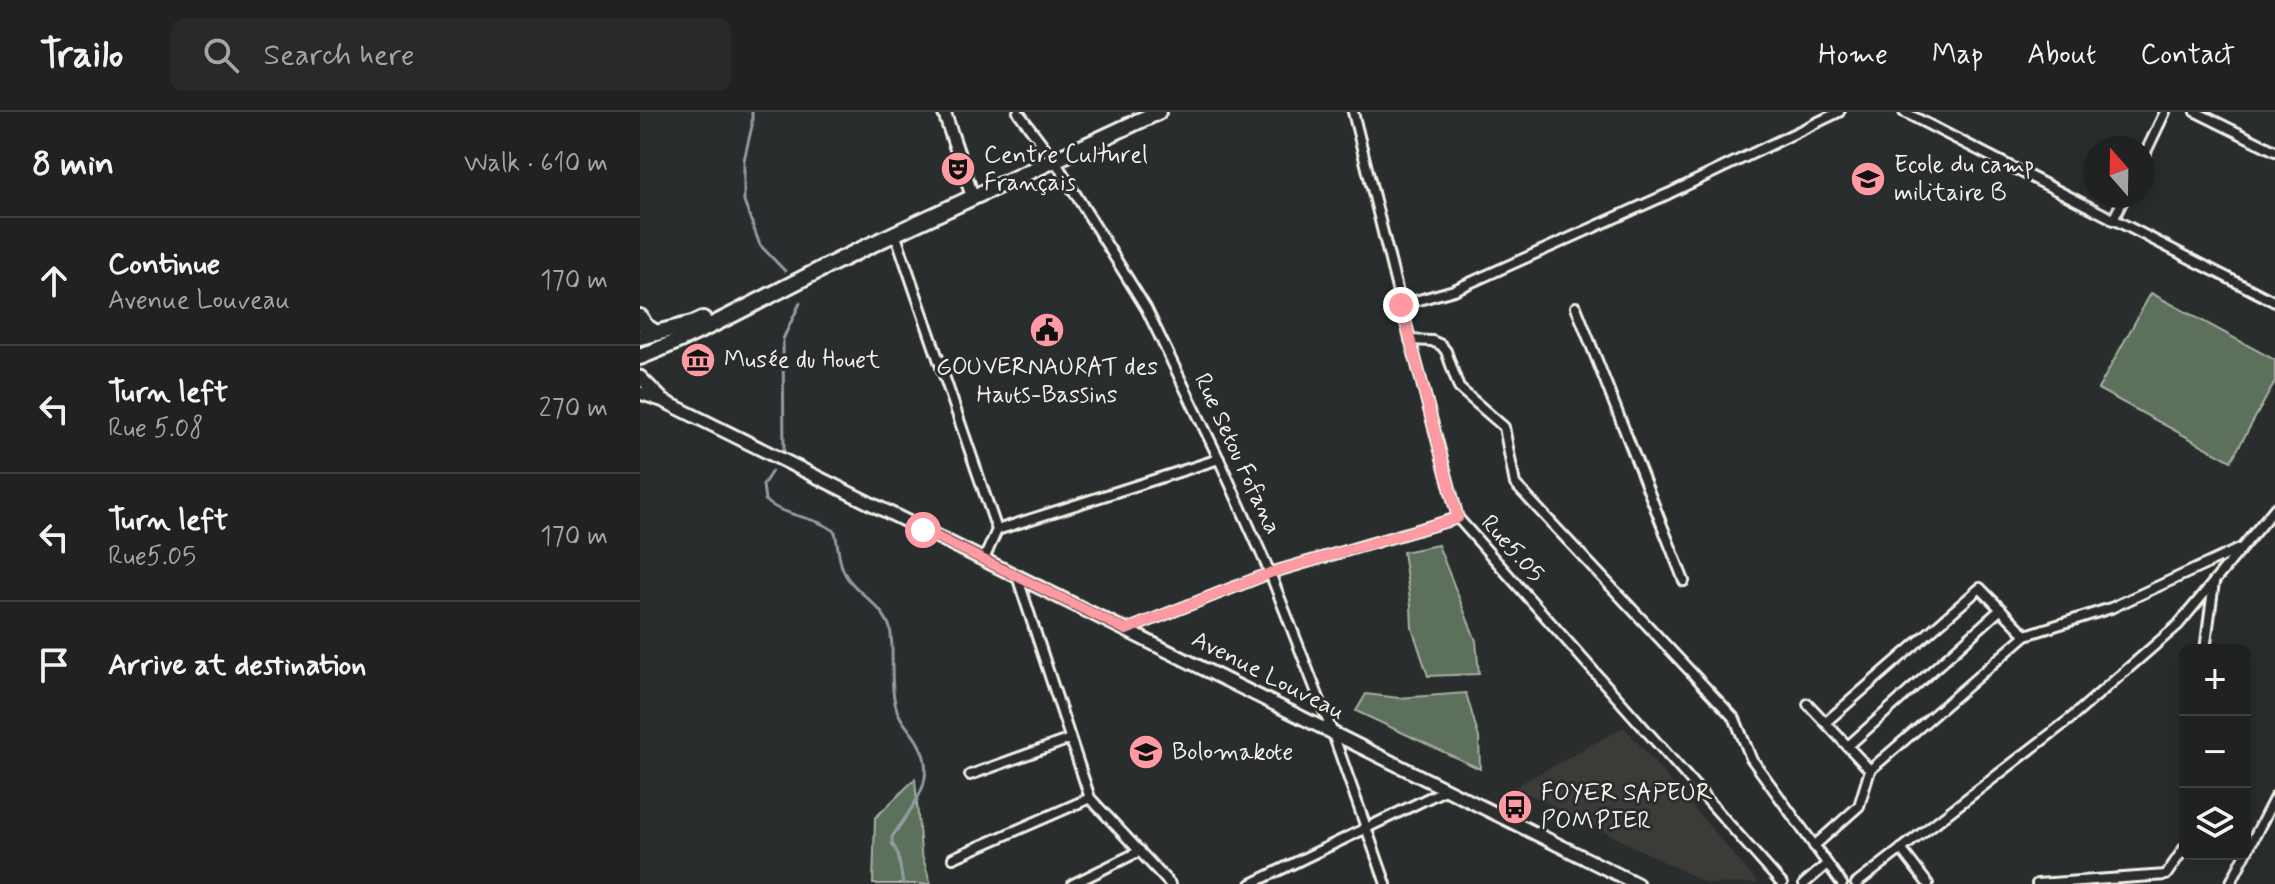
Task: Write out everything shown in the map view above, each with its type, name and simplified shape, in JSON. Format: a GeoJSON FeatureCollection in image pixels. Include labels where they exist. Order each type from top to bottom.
{"type":"FeatureCollection","features":[{"type":"Feature","properties":{"kind":"highway"},"geometry":{"type":"LineString","coordinates":[[640,357],[776,294],[800,279],[895,233],[1158,112]]}},
{"type":"Feature","properties":{"kind":"highway"},"geometry":{"type":"LineString","coordinates":[[640,337],[692,324],[772,288],[800,279]]}},
{"type":"Feature","properties":{"kind":"highway"},"geometry":{"type":"LineString","coordinates":[[640,317],[645,326],[656,333]]}},
{"type":"Feature","properties":{"kind":"main road"},"geometry":{"type":"LineString","coordinates":[[944,112],[973,198]]}},
{"type":"Feature","properties":{"kind":"main road","name":"Avenue Louveau"},"geometry":{"type":"LineString","coordinates":[[640,377],[664,401]]}},
{"type":"Feature","properties":{"kind":"main road","name":"Avenue Louveau"},"geometry":{"type":"LineString","coordinates":[[640,393],[664,401],[1633,883]]}},
{"type":"Feature","properties":{"kind":"street","name":"Rue Setou Fofana"},"geometry":{"type":"LineString","coordinates":[[1018,112],[1055,161],[1146,308],[1219,459],[1270,573],[1333,734],[1386,884]]}},
{"type":"Feature","properties":{"kind":"street","name":"Rue5.05"},"geometry":{"type":"LineString","coordinates":[[1353,112],[1458,518],[1782,884]]}},
{"type":"Feature","properties":{"kind":"street"},"geometry":{"type":"LineString","coordinates":[[1401,305],[1454,290],[1668,194],[1839,112]]}},
{"type":"Feature","properties":{"kind":"street"},"geometry":{"type":"LineString","coordinates":[[1904,112],[2275,302]]}},
{"type":"Feature","properties":{"kind":"street"},"geometry":{"type":"LineString","coordinates":[[2154,136],[2165,112]]}},
{"type":"Feature","properties":{"kind":"street"},"geometry":{"type":"LineString","coordinates":[[2196,112],[2275,151]]}},
{"type":"Feature","properties":{"kind":"street"},"geometry":{"type":"LineString","coordinates":[[2113,220],[2119,208]]}},
{"type":"Feature","properties":{"kind":"street"},"geometry":{"type":"LineString","coordinates":[[895,233],[997,530],[984,559]]}},
{"type":"Feature","properties":{"kind":"street"},"geometry":{"type":"LineString","coordinates":[[1576,307],[1684,581]]}},
{"type":"Feature","properties":{"kind":"street"},"geometry":{"type":"LineString","coordinates":[[1410,340],[1432,341],[1446,351],[1459,388],[1504,427],[1515,484],[1735,719],[1751,758],[1842,884]]}},
{"type":"Feature","properties":{"kind":"street"},"geometry":{"type":"LineString","coordinates":[[997,530],[1219,459]]}},
{"type":"Feature","properties":{"kind":"street"},"geometry":{"type":"LineString","coordinates":[[1856,884],[2070,719],[2178,625],[2275,508]]}},
{"type":"Feature","properties":{"kind":"street"},"geometry":{"type":"LineString","coordinates":[[1126,630],[1270,573],[1458,518]]}},
{"type":"Feature","properties":{"kind":"street"},"geometry":{"type":"LineString","coordinates":[[1814,846],[1859,806],[1870,770],[2026,635],[2111,608],[2243,547]]}},
{"type":"Feature","properties":{"kind":"street"},"geometry":{"type":"LineString","coordinates":[[1017,576],[1090,798],[1170,884]]}},
{"type":"Feature","properties":{"kind":"street"},"geometry":{"type":"LineString","coordinates":[[2206,644],[2214,582]]}},
{"type":"Feature","properties":{"kind":"street"},"geometry":{"type":"LineString","coordinates":[[1826,722],[1980,588],[2026,635]]}},
{"type":"Feature","properties":{"kind":"street"},"geometry":{"type":"LineString","coordinates":[[1848,746],[2001,609]]}},
{"type":"Feature","properties":{"kind":"street"},"geometry":{"type":"LineString","coordinates":[[1808,704],[1870,770]]}},
{"type":"Feature","properties":{"kind":"street"},"geometry":{"type":"LineString","coordinates":[[970,775],[1070,739]]}},
{"type":"Feature","properties":{"kind":"street"},"geometry":{"type":"LineString","coordinates":[[1251,884],[1447,789]]}},
{"type":"Feature","properties":{"kind":"street"},"geometry":{"type":"LineString","coordinates":[[2230,884],[2275,797]]}},
{"type":"Feature","properties":{"kind":"street"},"geometry":{"type":"LineString","coordinates":[[953,858],[1090,798]]}},
{"type":"Feature","properties":{"kind":"street"},"geometry":{"type":"LineString","coordinates":[[1901,849],[1928,884]]}},
{"type":"Feature","properties":{"kind":"street"},"geometry":{"type":"LineString","coordinates":[[1073,884],[1140,851]]}},
{"type":"Feature","properties":{"kind":"street"},"geometry":{"type":"LineString","coordinates":[[2037,884],[2166,875],[2179,856]]}},
{"type":"Feature","properties":{"kind":"street"},"geometry":{"type":"LineString","coordinates":[[1804,884],[1827,864]]}},
{"type":"Feature","properties":{"kind":"shaded area"},"geometry":{"type":"Polygon","coordinates":[[[1624,727],[1758,883],[1708,884],[1515,787],[1624,727]]]}},
{"type":"Feature","properties":{"kind":"green space"},"geometry":{"type":"Polygon","coordinates":[[[2151,293],[2275,360],[2275,382],[2231,461],[2098,389],[2151,293]]]}},
{"type":"Feature","properties":{"kind":"green space"},"geometry":{"type":"Polygon","coordinates":[[[1438,545],[1476,641],[1479,674],[1428,676],[1412,628],[1403,552],[1438,545]]]}},
{"type":"Feature","properties":{"kind":"green space"},"geometry":{"type":"Polygon","coordinates":[[[1466,693],[1479,738],[1480,769],[1356,711],[1366,694],[1399,698],[1466,693]]]}},
{"type":"Feature","properties":{"kind":"green space"},"geometry":{"type":"Polygon","coordinates":[[[915,779],[921,852],[931,884],[873,884],[875,818],[915,779]]]}},
{"type":"Feature","properties":{"kind":"waterway"},"geometry":{"type":"LineString","coordinates":[[752,112],[744,160],[744,202],[760,245],[785,271]]}},
{"type":"Feature","properties":{"kind":"waterway"},"geometry":{"type":"LineString","coordinates":[[784,452],[783,339],[800,303]]}},
{"type":"Feature","properties":{"kind":"waterway"},"geometry":{"type":"LineString","coordinates":[[772,471],[763,485],[765,500],[835,532],[845,575],[878,608],[890,628],[896,709],[917,741],[926,768],[921,791],[892,837],[903,884]]}},
{"type":"Feature","properties":{"kind":"place","name":"Centre Culturel Français"},"geometry":{"type":"Point","coordinates":[958,169]}},
{"type":"Feature","properties":{"kind":"place","name":"Ecole du camp militaire B"},"geometry":{"type":"Point","coordinates":[1868,179]}},
{"type":"Feature","properties":{"kind":"place","name":"GOUVERNAURAT des Hauts-Bassins"},"geometry":{"type":"Point","coordinates":[1047,330]}},
{"type":"Feature","properties":{"kind":"place","name":"Musée du Houet"},"geometry":{"type":"Point","coordinates":[698,360]}},
{"type":"Feature","properties":{"kind":"place","name":"Bolomakote"},"geometry":{"type":"Point","coordinates":[1146,752]}},
{"type":"Feature","properties":{"kind":"place","name":"FOYER SAPEUR POMPIER"},"geometry":{"type":"Point","coordinates":[1515,807]}},
{"type":"Feature","properties":{"kind":"route"},"geometry":{"type":"LineString","coordinates":[[923,530],[1126,630],[1270,573],[1458,518],[1401,305]]}}]}
